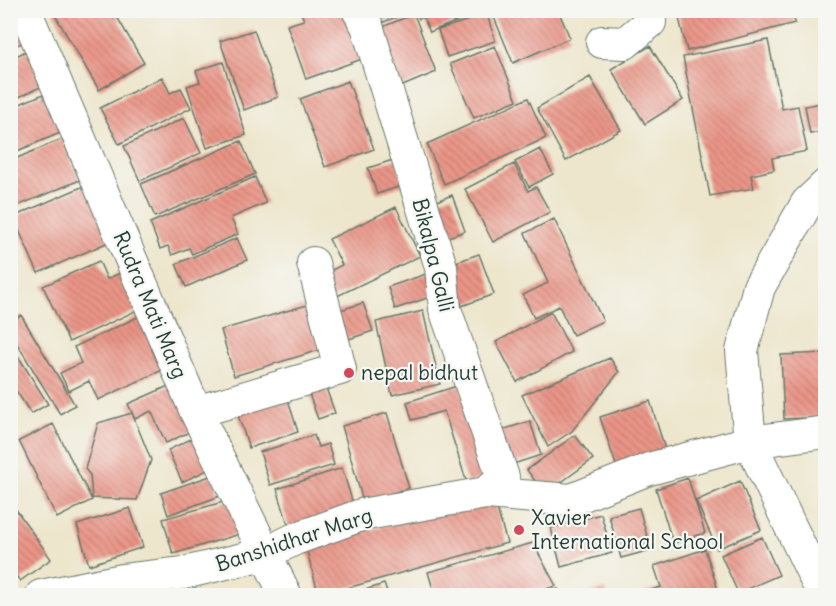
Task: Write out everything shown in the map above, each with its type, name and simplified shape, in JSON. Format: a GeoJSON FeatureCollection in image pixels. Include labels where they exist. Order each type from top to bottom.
{"type":"FeatureCollection","features":[{"type":"Feature","properties":{"kind":"street","name":"Rudra Mati Marg"},"geometry":{"type":"LineString","coordinates":[[25,10],[196,412],[286,596]]}},
{"type":"Feature","properties":{"kind":"street","name":"Bikalpa Galli"},"geometry":{"type":"LineString","coordinates":[[358,10],[367,26],[441,267],[446,309],[503,477],[486,493]]}},
{"type":"Feature","properties":{"kind":"street"},"geometry":{"type":"LineString","coordinates":[[602,42],[625,43],[650,22],[650,10]]}},
{"type":"Feature","properties":{"kind":"street"},"geometry":{"type":"LineString","coordinates":[[818,592],[750,442],[742,351],[759,287],[807,203],[825,185]]}},
{"type":"Feature","properties":{"kind":"street"},"geometry":{"type":"LineString","coordinates":[[196,412],[340,369],[314,263]]}},
{"type":"Feature","properties":{"kind":"street","name":"Banshidhar Marg"},"geometry":{"type":"LineString","coordinates":[[41,596],[123,580],[184,573],[264,554],[295,539],[361,515],[486,493],[572,500],[649,469],[750,442],[825,432]]}},
{"type":"Feature","properties":{"kind":"building"},"geometry":{"type":"Polygon","coordinates":[[[10,10],[27,41],[10,48],[10,10]]]}},
{"type":"Feature","properties":{"kind":"building"},"geometry":{"type":"Polygon","coordinates":[[[52,10],[113,10],[144,63],[99,90],[52,10]]]}},
{"type":"Feature","properties":{"kind":"building"},"geometry":{"type":"Polygon","coordinates":[[[300,10],[322,10],[323,13],[329,10],[345,10],[362,59],[306,79],[287,25],[304,20],[300,10]]]}},
{"type":"Feature","properties":{"kind":"building"},"geometry":{"type":"Polygon","coordinates":[[[367,10],[411,10],[411,11],[374,26],[367,10]]]}},
{"type":"Feature","properties":{"kind":"building"},"geometry":{"type":"Polygon","coordinates":[[[416,10],[483,11],[430,32],[423,17],[419,19],[416,10]]]}},
{"type":"Feature","properties":{"kind":"building"},"geometry":{"type":"Polygon","coordinates":[[[491,10],[558,10],[570,38],[513,63],[491,10]]]}},
{"type":"Feature","properties":{"kind":"building"},"geometry":{"type":"Polygon","coordinates":[[[689,10],[792,10],[795,23],[687,51],[678,14],[689,10]]]}},
{"type":"Feature","properties":{"kind":"building"},"geometry":{"type":"Polygon","coordinates":[[[414,14],[436,72],[398,88],[375,30],[414,14]]]}},
{"type":"Feature","properties":{"kind":"building"},"geometry":{"type":"Polygon","coordinates":[[[487,14],[495,41],[447,57],[438,30],[487,14]]]}},
{"type":"Feature","properties":{"kind":"building"},"geometry":{"type":"Polygon","coordinates":[[[254,30],[278,97],[244,110],[220,41],[254,30]]]}},
{"type":"Feature","properties":{"kind":"building"},"geometry":{"type":"Polygon","coordinates":[[[768,40],[782,109],[798,106],[807,151],[772,158],[774,170],[751,175],[754,188],[710,196],[683,57],[768,40]]]}},
{"type":"Feature","properties":{"kind":"building"},"geometry":{"type":"Polygon","coordinates":[[[495,46],[517,100],[474,118],[450,64],[495,46]]]}},
{"type":"Feature","properties":{"kind":"building"},"geometry":{"type":"Polygon","coordinates":[[[650,46],[683,100],[645,124],[611,69],[650,46]]]}},
{"type":"Feature","properties":{"kind":"building"},"geometry":{"type":"Polygon","coordinates":[[[28,50],[45,85],[10,101],[10,59],[28,50]]]}},
{"type":"Feature","properties":{"kind":"building"},"geometry":{"type":"Polygon","coordinates":[[[223,62],[246,135],[207,148],[187,86],[200,82],[196,71],[223,62]]]}},
{"type":"Feature","properties":{"kind":"building"},"geometry":{"type":"Polygon","coordinates":[[[162,77],[170,93],[181,88],[191,108],[119,144],[100,108],[162,77]]]}},
{"type":"Feature","properties":{"kind":"building"},"geometry":{"type":"Polygon","coordinates":[[[590,77],[621,130],[566,161],[537,108],[590,77]]]}},
{"type":"Feature","properties":{"kind":"building"},"geometry":{"type":"Polygon","coordinates":[[[348,81],[374,149],[325,167],[300,99],[348,81]]]}},
{"type":"Feature","properties":{"kind":"building"},"geometry":{"type":"Polygon","coordinates":[[[46,93],[65,131],[10,154],[10,108],[46,93]]]}},
{"type":"Feature","properties":{"kind":"building"},"geometry":{"type":"Polygon","coordinates":[[[528,98],[546,138],[444,184],[427,144],[528,98]]]}},
{"type":"Feature","properties":{"kind":"building"},"geometry":{"type":"Polygon","coordinates":[[[826,102],[826,131],[810,134],[805,106],[826,102]]]}},
{"type":"Feature","properties":{"kind":"building"},"geometry":{"type":"Polygon","coordinates":[[[184,118],[201,153],[140,181],[124,146],[184,118]]]}},
{"type":"Feature","properties":{"kind":"building"},"geometry":{"type":"Polygon","coordinates":[[[62,139],[80,180],[10,209],[10,161],[62,139]]]}},
{"type":"Feature","properties":{"kind":"building"},"geometry":{"type":"Polygon","coordinates":[[[241,141],[255,174],[155,217],[141,184],[241,141]]]}},
{"type":"Feature","properties":{"kind":"building"},"geometry":{"type":"Polygon","coordinates":[[[540,149],[553,174],[529,187],[515,162],[540,149]]]}},
{"type":"Feature","properties":{"kind":"building"},"geometry":{"type":"Polygon","coordinates":[[[396,159],[404,185],[377,194],[368,168],[396,159]]]}},
{"type":"Feature","properties":{"kind":"building"},"geometry":{"type":"Polygon","coordinates":[[[514,164],[528,191],[536,187],[550,212],[493,242],[465,189],[514,164]]]}},
{"type":"Feature","properties":{"kind":"building"},"geometry":{"type":"Polygon","coordinates":[[[255,177],[266,203],[231,218],[238,234],[192,254],[189,248],[172,255],[168,246],[160,249],[150,223],[255,177]]]}},
{"type":"Feature","properties":{"kind":"building"},"geometry":{"type":"Polygon","coordinates":[[[86,185],[111,241],[38,273],[13,217],[86,185]]]}},
{"type":"Feature","properties":{"kind":"building"},"geometry":{"type":"Polygon","coordinates":[[[452,195],[465,231],[443,239],[430,204],[452,195]]]}},
{"type":"Feature","properties":{"kind":"building"},"geometry":{"type":"Polygon","coordinates":[[[396,207],[420,256],[329,300],[318,277],[342,265],[329,239],[396,207]]]}},
{"type":"Feature","properties":{"kind":"building"},"geometry":{"type":"Polygon","coordinates":[[[554,219],[603,321],[573,335],[559,306],[534,318],[523,295],[548,283],[525,233],[554,219]]]}},
{"type":"Feature","properties":{"kind":"building"},"geometry":{"type":"Polygon","coordinates":[[[237,238],[247,260],[186,287],[176,264],[237,238]]]}},
{"type":"Feature","properties":{"kind":"building"},"geometry":{"type":"Polygon","coordinates":[[[479,254],[494,294],[462,306],[448,265],[479,254]]]}},
{"type":"Feature","properties":{"kind":"building"},"geometry":{"type":"Polygon","coordinates":[[[99,261],[107,279],[122,272],[140,309],[69,342],[43,286],[99,261]]]}},
{"type":"Feature","properties":{"kind":"building"},"geometry":{"type":"Polygon","coordinates":[[[432,272],[439,294],[395,309],[388,287],[432,272]]]}},
{"type":"Feature","properties":{"kind":"building"},"geometry":{"type":"Polygon","coordinates":[[[363,303],[373,331],[343,341],[334,312],[363,303]]]}},
{"type":"Feature","properties":{"kind":"building"},"geometry":{"type":"Polygon","coordinates":[[[307,305],[320,350],[234,376],[221,330],[307,305]]]}},
{"type":"Feature","properties":{"kind":"building"},"geometry":{"type":"Polygon","coordinates":[[[423,311],[440,384],[392,395],[376,322],[423,311]]]}},
{"type":"Feature","properties":{"kind":"building"},"geometry":{"type":"Polygon","coordinates":[[[551,312],[572,352],[517,382],[496,342],[551,312]]]}},
{"type":"Feature","properties":{"kind":"building"},"geometry":{"type":"Polygon","coordinates":[[[144,314],[169,367],[98,400],[89,381],[69,391],[60,373],[81,363],[74,347],[144,314]]]}},
{"type":"Feature","properties":{"kind":"building"},"geometry":{"type":"Polygon","coordinates":[[[21,315],[75,405],[60,414],[10,332],[10,322],[21,315]]]}},
{"type":"Feature","properties":{"kind":"building"},"geometry":{"type":"Polygon","coordinates":[[[10,343],[48,404],[31,414],[10,381],[10,343]]]}},
{"type":"Feature","properties":{"kind":"building"},"geometry":{"type":"Polygon","coordinates":[[[826,353],[826,417],[784,419],[781,355],[826,353]]]}},
{"type":"Feature","properties":{"kind":"building"},"geometry":{"type":"Polygon","coordinates":[[[610,358],[619,372],[572,431],[548,447],[522,395],[610,358]]]}},
{"type":"Feature","properties":{"kind":"building"},"geometry":{"type":"Polygon","coordinates":[[[322,377],[335,413],[318,419],[305,383],[322,377]]]}},
{"type":"Feature","properties":{"kind":"building"},"geometry":{"type":"Polygon","coordinates":[[[173,384],[194,430],[166,443],[151,411],[135,419],[128,404],[173,384]]]}},
{"type":"Feature","properties":{"kind":"building"},"geometry":{"type":"Polygon","coordinates":[[[460,385],[489,476],[467,483],[444,411],[412,420],[407,402],[460,385]]]}},
{"type":"Feature","properties":{"kind":"building"},"geometry":{"type":"Polygon","coordinates":[[[285,390],[298,432],[249,448],[235,406],[285,390]]]}},
{"type":"Feature","properties":{"kind":"building"},"geometry":{"type":"Polygon","coordinates":[[[650,401],[666,452],[617,468],[600,417],[650,401]]]}},
{"type":"Feature","properties":{"kind":"building"},"geometry":{"type":"Polygon","coordinates":[[[132,413],[151,460],[137,500],[92,498],[90,475],[85,469],[98,423],[132,413]]]}},
{"type":"Feature","properties":{"kind":"building"},"geometry":{"type":"Polygon","coordinates":[[[387,413],[409,488],[363,502],[342,426],[387,413]]]}},
{"type":"Feature","properties":{"kind":"building"},"geometry":{"type":"Polygon","coordinates":[[[530,421],[541,455],[504,467],[493,433],[530,421]]]}},
{"type":"Feature","properties":{"kind":"building"},"geometry":{"type":"Polygon","coordinates":[[[53,424],[92,500],[57,518],[19,441],[53,424]]]}},
{"type":"Feature","properties":{"kind":"building"},"geometry":{"type":"Polygon","coordinates":[[[314,435],[318,447],[328,444],[334,465],[270,485],[260,452],[314,435]]]}},
{"type":"Feature","properties":{"kind":"building"},"geometry":{"type":"Polygon","coordinates":[[[575,435],[593,459],[545,494],[527,470],[575,435]]]}},
{"type":"Feature","properties":{"kind":"building"},"geometry":{"type":"Polygon","coordinates":[[[197,436],[212,468],[182,482],[168,450],[197,436]]]}},
{"type":"Feature","properties":{"kind":"building"},"geometry":{"type":"Polygon","coordinates":[[[342,468],[354,507],[289,527],[277,489],[342,468]]]}},
{"type":"Feature","properties":{"kind":"building"},"geometry":{"type":"Polygon","coordinates":[[[213,475],[220,496],[168,515],[161,493],[213,475]]]}},
{"type":"Feature","properties":{"kind":"building"},"geometry":{"type":"Polygon","coordinates":[[[688,478],[705,533],[673,543],[656,489],[688,478]]]}},
{"type":"Feature","properties":{"kind":"building"},"geometry":{"type":"Polygon","coordinates":[[[740,481],[761,530],[717,549],[696,501],[740,481]]]}},
{"type":"Feature","properties":{"kind":"building"},"geometry":{"type":"Polygon","coordinates":[[[493,495],[507,543],[319,596],[306,548],[493,495]]]}},
{"type":"Feature","properties":{"kind":"building"},"geometry":{"type":"Polygon","coordinates":[[[230,500],[240,534],[173,554],[163,519],[230,500]]]}},
{"type":"Feature","properties":{"kind":"building"},"geometry":{"type":"Polygon","coordinates":[[[15,508],[51,559],[20,581],[10,568],[10,511],[15,508]]]}},
{"type":"Feature","properties":{"kind":"building"},"geometry":{"type":"Polygon","coordinates":[[[130,508],[143,547],[89,565],[77,525],[130,508]]]}},
{"type":"Feature","properties":{"kind":"building"},"geometry":{"type":"Polygon","coordinates":[[[639,508],[651,550],[621,558],[609,516],[639,508]]]}},
{"type":"Feature","properties":{"kind":"building"},"geometry":{"type":"Polygon","coordinates":[[[601,514],[612,553],[561,567],[551,528],[601,514]]]}},
{"type":"Feature","properties":{"kind":"building"},"geometry":{"type":"Polygon","coordinates":[[[762,537],[779,575],[738,593],[721,555],[762,537]]]}},
{"type":"Feature","properties":{"kind":"building"},"geometry":{"type":"Polygon","coordinates":[[[533,543],[556,586],[521,596],[435,596],[428,572],[533,543]]]}},
{"type":"Feature","properties":{"kind":"building"},"geometry":{"type":"Polygon","coordinates":[[[705,549],[720,596],[646,596],[645,592],[661,587],[654,566],[705,549]]]}},
{"type":"Feature","properties":{"kind":"building"},"geometry":{"type":"Polygon","coordinates":[[[384,584],[389,596],[349,596],[349,595],[384,584]]]}},
{"type":"Feature","properties":{"kind":"building"},"geometry":{"type":"Polygon","coordinates":[[[558,589],[562,596],[538,596],[538,595],[558,589]]]}},
{"type":"Feature","properties":{"kind":"building"},"geometry":{"type":"Polygon","coordinates":[[[605,589],[607,596],[583,595],[605,589]]]}},
{"type":"Feature","properties":{"kind":"place","name":"nepal bidhut"},"geometry":{"type":"Point","coordinates":[349,373]}},
{"type":"Feature","properties":{"kind":"place","name":"Xavier International School"},"geometry":{"type":"Point","coordinates":[519,530]}}]}
